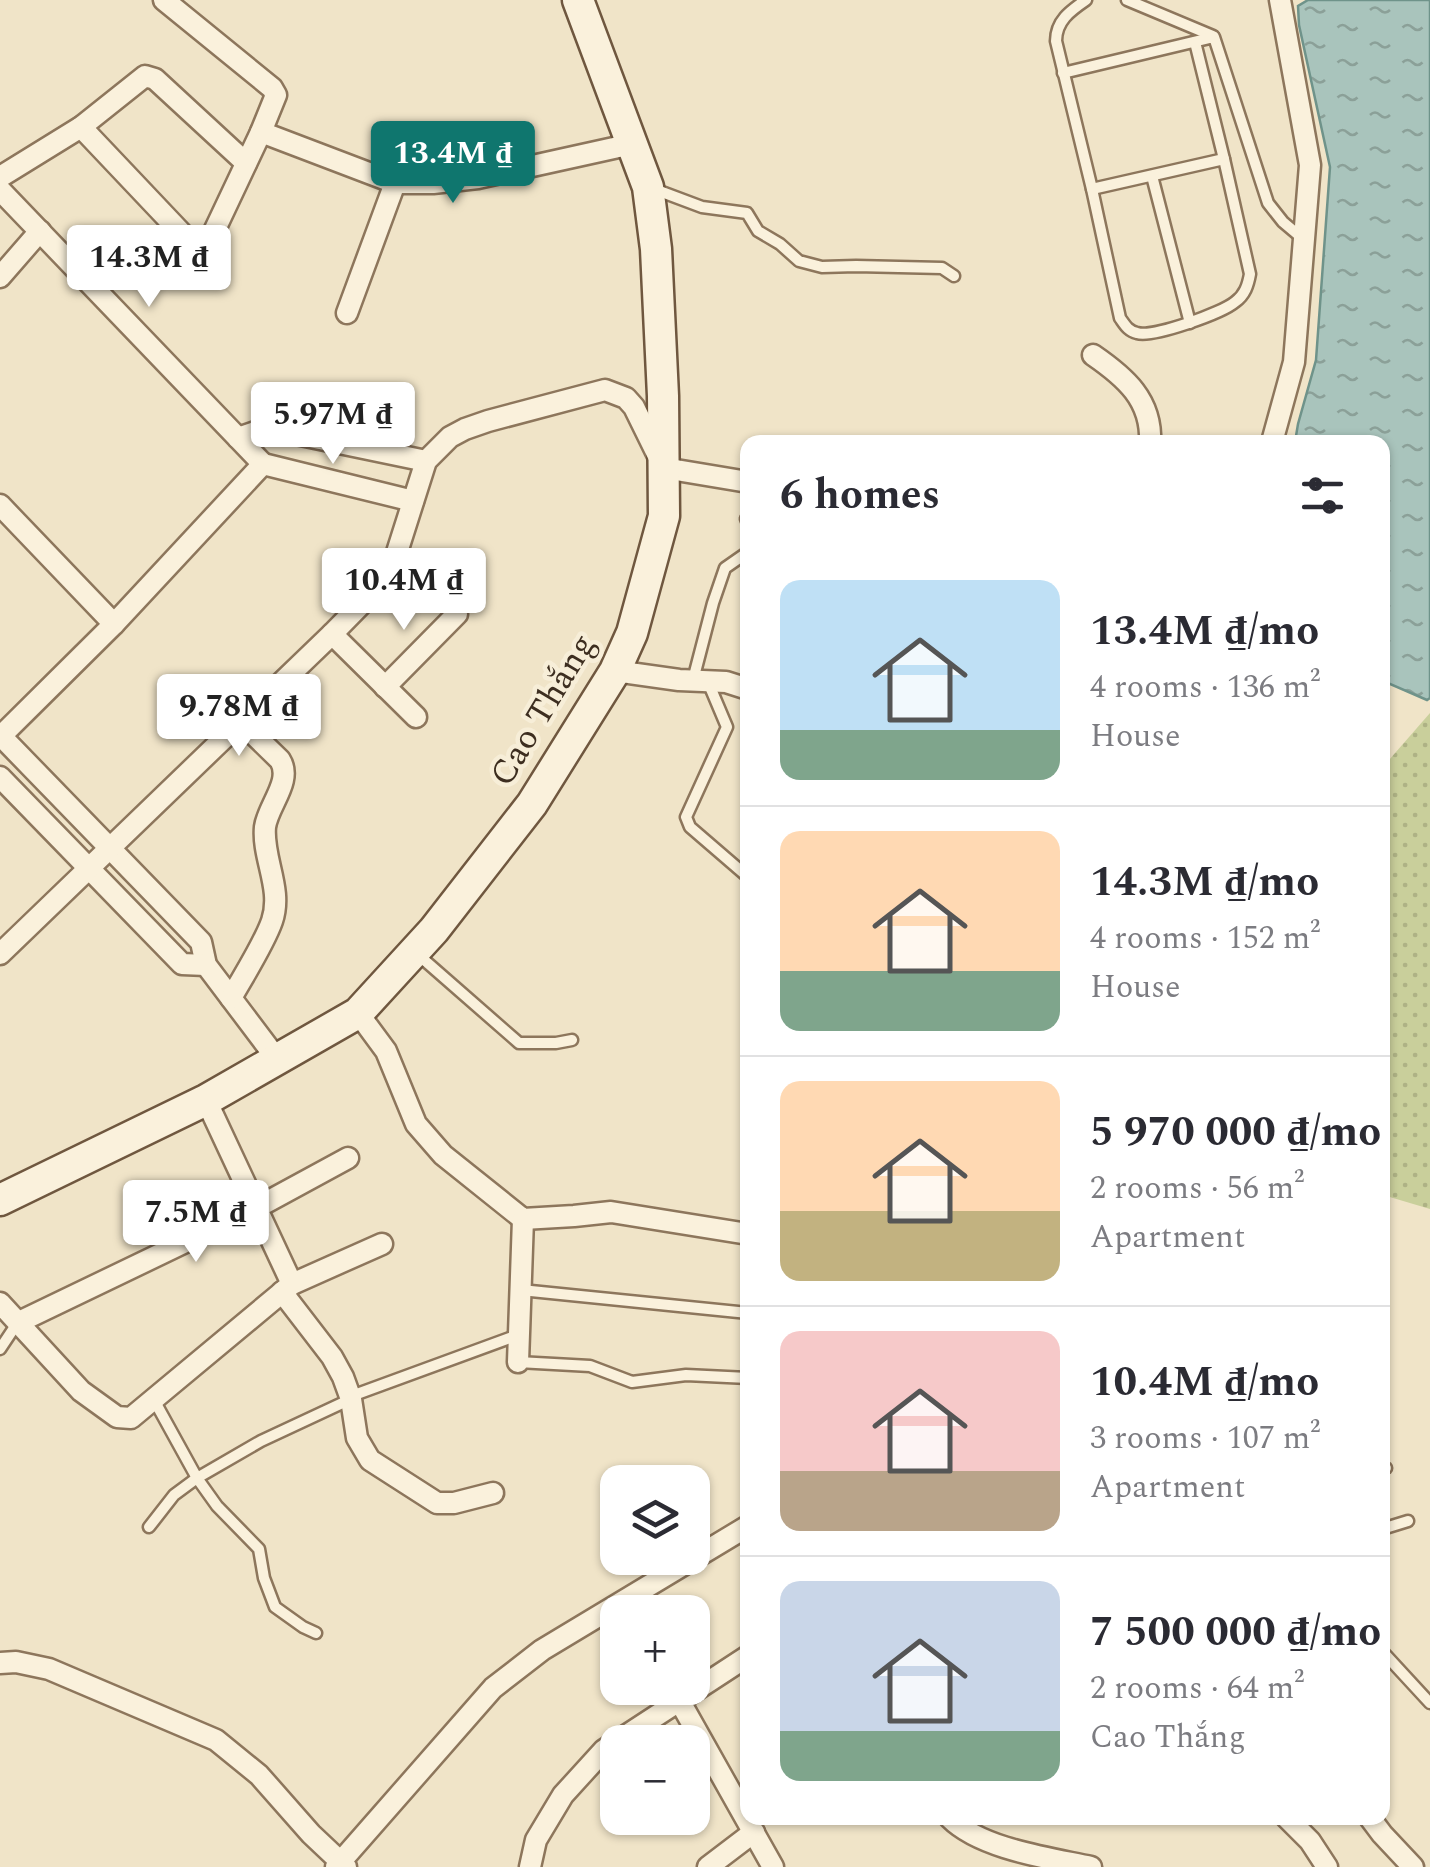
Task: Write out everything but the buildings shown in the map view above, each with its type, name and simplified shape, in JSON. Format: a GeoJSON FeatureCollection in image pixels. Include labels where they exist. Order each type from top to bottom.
{"type":"FeatureCollection","features":[{"type":"Feature","properties":{"kind":"main road","name":"Cao Thắng"},"geometry":{"type":"LineString","coordinates":[[0,1200],[206,1100],[358,1013],[434,930],[532,804],[615,671],[632,633],[664,516],[656,249],[648,187],[578,0]]}},
{"type":"Feature","properties":{"kind":"street"},"geometry":{"type":"LineString","coordinates":[[81,127],[194,244],[210,240],[276,98],[274,91],[164,0]]}},
{"type":"Feature","properties":{"kind":"street"},"geometry":{"type":"LineString","coordinates":[[1274,435],[1294,362],[1310,165],[1280,0]]}},
{"type":"Feature","properties":{"kind":"street"},"geometry":{"type":"LineString","coordinates":[[0,176],[81,127],[140,78],[150,76],[246,163]]}},
{"type":"Feature","properties":{"kind":"street"},"geometry":{"type":"LineString","coordinates":[[261,132],[395,183],[478,178],[632,144]]}},
{"type":"Feature","properties":{"kind":"street"},"geometry":{"type":"LineString","coordinates":[[347,313],[395,183]]}},
{"type":"Feature","properties":{"kind":"street"},"geometry":{"type":"LineString","coordinates":[[0,190],[263,464],[412,500]]}},
{"type":"Feature","properties":{"kind":"street"},"geometry":{"type":"LineString","coordinates":[[0,277],[40,232]]}},
{"type":"Feature","properties":{"kind":"street"},"geometry":{"type":"LineString","coordinates":[[1093,355],[1132,386],[1151,424],[1150,435]]}},
{"type":"Feature","properties":{"kind":"street"},"geometry":{"type":"LineString","coordinates":[[0,954],[383,582],[392,568],[426,461],[450,437],[488,420],[605,390],[616,392],[634,406],[664,468],[740,481]]}},
{"type":"Feature","properties":{"kind":"street"},"geometry":{"type":"LineString","coordinates":[[238,438],[267,428],[426,461]]}},
{"type":"Feature","properties":{"kind":"street"},"geometry":{"type":"LineString","coordinates":[[263,464],[114,624],[0,736],[201,942],[206,965],[277,1059]]}},
{"type":"Feature","properties":{"kind":"street"},"geometry":{"type":"LineString","coordinates":[[0,504],[114,624]]}},
{"type":"Feature","properties":{"kind":"street"},"geometry":{"type":"LineString","coordinates":[[386,687],[457,614]]}},
{"type":"Feature","properties":{"kind":"street"},"geometry":{"type":"LineString","coordinates":[[332,634],[416,717]]}},
{"type":"Feature","properties":{"kind":"street"},"geometry":{"type":"LineString","coordinates":[[615,671],[726,682],[740,687]]}},
{"type":"Feature","properties":{"kind":"street"},"geometry":{"type":"LineString","coordinates":[[232,998],[272,922],[274,888],[266,827],[285,776],[280,760],[241,722]]}},
{"type":"Feature","properties":{"kind":"street"},"geometry":{"type":"LineString","coordinates":[[0,777],[182,964],[206,965]]}},
{"type":"Feature","properties":{"kind":"street"},"geometry":{"type":"LineString","coordinates":[[358,1013],[386,1051],[416,1124],[443,1155],[523,1219],[611,1212],[740,1233]]}},
{"type":"Feature","properties":{"kind":"street"},"geometry":{"type":"LineString","coordinates":[[206,1100],[256,1208],[287,1288],[332,1357],[351,1399],[362,1450],[370,1460],[430,1501],[446,1504],[494,1493]]}},
{"type":"Feature","properties":{"kind":"street"},"geometry":{"type":"LineString","coordinates":[[19,1322],[256,1208],[348,1158]]}},
{"type":"Feature","properties":{"kind":"street"},"geometry":{"type":"LineString","coordinates":[[518,1362],[523,1219]]}},
{"type":"Feature","properties":{"kind":"street"},"geometry":{"type":"LineString","coordinates":[[0,1303],[81,1391],[117,1417],[131,1418],[287,1288],[382,1244]]}},
{"type":"Feature","properties":{"kind":"street"},"geometry":{"type":"LineString","coordinates":[[0,1663],[49,1669],[216,1740],[260,1775],[340,1865],[493,1688],[542,1650],[740,1531]]}},
{"type":"Feature","properties":{"kind":"street"},"geometry":{"type":"LineString","coordinates":[[710,1680],[740,1661]]}},
{"type":"Feature","properties":{"kind":"street"},"geometry":{"type":"LineString","coordinates":[[530,1867],[536,1840],[563,1794],[604,1750],[672,1705]]}},
{"type":"Feature","properties":{"kind":"street"},"geometry":{"type":"LineString","coordinates":[[682,1705],[740,1807]]}},
{"type":"Feature","properties":{"kind":"street"},"geometry":{"type":"LineString","coordinates":[[750,1825],[773,1867]]}},
{"type":"Feature","properties":{"kind":"street"},"geometry":{"type":"LineString","coordinates":[[958,1825],[1002,1848],[1090,1867]]}},
{"type":"Feature","properties":{"kind":"street"},"geometry":{"type":"LineString","coordinates":[[1294,1825],[1327,1867]]}},
{"type":"Feature","properties":{"kind":"street"},"geometry":{"type":"LineString","coordinates":[[1375,1825],[1414,1867]]}},
{"type":"Feature","properties":{"kind":"street"},"geometry":{"type":"LineString","coordinates":[[708,1867],[754,1832]]}},
{"type":"Feature","properties":{"kind":"lane"},"geometry":{"type":"LineString","coordinates":[[1086,0],[1064,17],[1056,33],[1120,318],[1133,333],[1145,335],[1190,323],[1233,304],[1248,285],[1250,274],[1194,42]]}},
{"type":"Feature","properties":{"kind":"lane"},"geometry":{"type":"LineString","coordinates":[[1127,0],[1214,36],[1268,203],[1304,240]]}},
{"type":"Feature","properties":{"kind":"lane"},"geometry":{"type":"LineString","coordinates":[[1063,73],[1214,36]]}},
{"type":"Feature","properties":{"kind":"lane"},"geometry":{"type":"LineString","coordinates":[[1092,189],[1224,159]]}},
{"type":"Feature","properties":{"kind":"lane"},"geometry":{"type":"LineString","coordinates":[[1152,176],[1190,323]]}},
{"type":"Feature","properties":{"kind":"lane"},"geometry":{"type":"LineString","coordinates":[[648,187],[702,207],[747,212],[758,231],[800,261],[822,268],[942,268],[954,276]]}},
{"type":"Feature","properties":{"kind":"lane"},"geometry":{"type":"LineString","coordinates":[[740,558],[726,568],[713,603],[701,680],[727,727],[686,817],[690,827],[740,870]]}},
{"type":"Feature","properties":{"kind":"lane"},"geometry":{"type":"LineString","coordinates":[[415,951],[519,1043],[572,1040]]}},
{"type":"Feature","properties":{"kind":"lane"},"geometry":{"type":"LineString","coordinates":[[520,1290],[740,1312]]}},
{"type":"Feature","properties":{"kind":"lane"},"geometry":{"type":"LineString","coordinates":[[0,1349],[19,1322]]}},
{"type":"Feature","properties":{"kind":"lane"},"geometry":{"type":"LineString","coordinates":[[149,1527],[174,1494],[261,1441],[357,1394],[519,1335]]}},
{"type":"Feature","properties":{"kind":"lane"},"geometry":{"type":"LineString","coordinates":[[518,1362],[590,1366],[632,1382],[686,1375],[740,1378]]}},
{"type":"Feature","properties":{"kind":"lane"},"geometry":{"type":"LineString","coordinates":[[154,1400],[197,1478],[217,1506],[259,1548],[264,1578],[275,1607],[316,1632]]}},
{"type":"Feature","properties":{"kind":"lane"},"geometry":{"type":"LineString","coordinates":[[1390,1526],[1408,1521]]}},
{"type":"Feature","properties":{"kind":"lane"},"geometry":{"type":"LineString","coordinates":[[1390,1659],[1430,1703]]}},
{"type":"Feature","properties":{"kind":"green space"},"geometry":{"type":"Polygon","coordinates":[[[1430,713],[1430,1209],[1390,1197],[1390,759],[1430,713]]]}},
{"type":"Feature","properties":{"kind":"water"},"geometry":{"type":"Polygon","coordinates":[[[1308,0],[1430,0],[1427,700],[1390,684],[1390,435],[1296,435],[1316,360],[1330,167],[1298,6],[1308,0]]]}}]}
